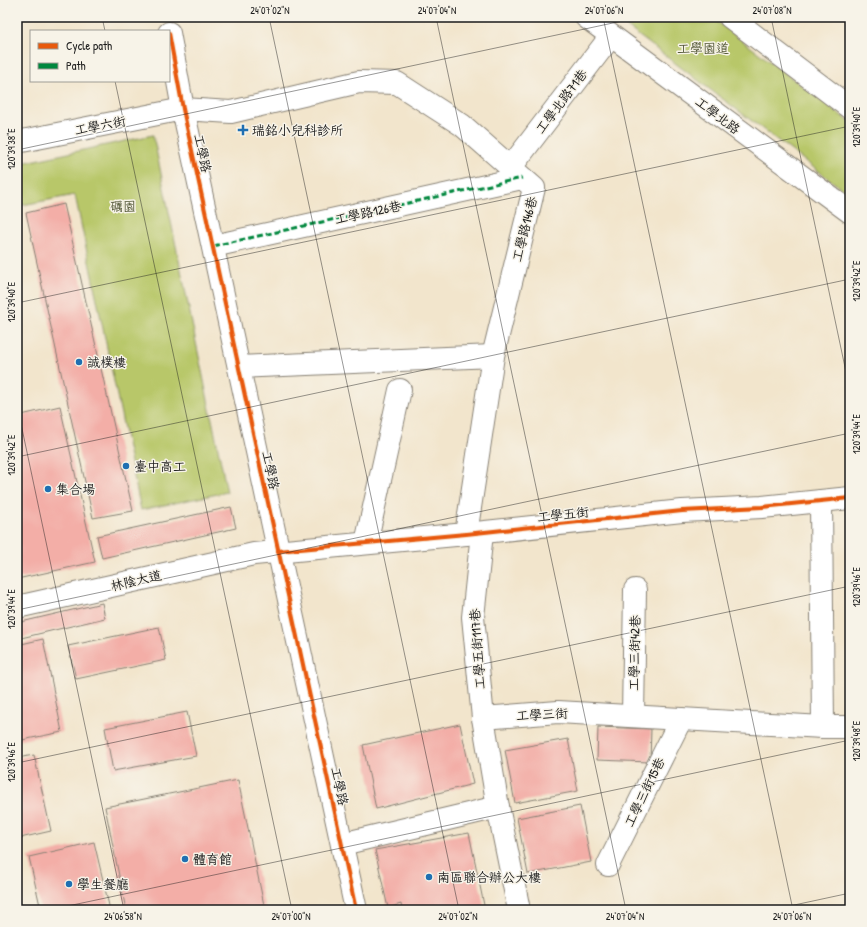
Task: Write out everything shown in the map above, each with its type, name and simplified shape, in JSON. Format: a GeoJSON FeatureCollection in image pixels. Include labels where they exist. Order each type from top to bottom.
{"type":"FeatureCollection","features":[{"type":"Feature","properties":{"kind":"street","name":"工學路"},"geometry":{"type":"LineString","coordinates":[[166,17],[169,30]]}},
{"type":"Feature","properties":{"kind":"street","name":"工學北路"},"geometry":{"type":"LineString","coordinates":[[586,17],[850,212]]}},
{"type":"Feature","properties":{"kind":"street"},"geometry":{"type":"LineString","coordinates":[[730,17],[850,108]]}},
{"type":"Feature","properties":{"kind":"street","name":"工學北路71巷"},"geometry":{"type":"LineString","coordinates":[[517,173],[611,36]]}},
{"type":"Feature","properties":{"kind":"street","name":"工學路"},"geometry":{"type":"LineString","coordinates":[[170,37],[213,246],[356,910]]}},
{"type":"Feature","properties":{"kind":"street","name":"工學路146巷"},"geometry":{"type":"LineString","coordinates":[[184,109],[231,112],[359,82],[397,83],[462,125],[534,188],[494,356]]}},
{"type":"Feature","properties":{"kind":"street","name":"工學六街"},"geometry":{"type":"LineString","coordinates":[[17,142],[184,109]]}},
{"type":"Feature","properties":{"kind":"street","name":"工學路126巷"},"geometry":{"type":"LineString","coordinates":[[213,246],[517,173]]}},
{"type":"Feature","properties":{"kind":"street"},"geometry":{"type":"LineString","coordinates":[[239,367],[494,356]]}},
{"type":"Feature","properties":{"kind":"street","name":"工學五街117巷"},"geometry":{"type":"LineString","coordinates":[[483,718],[473,617],[474,534],[494,356]]}},
{"type":"Feature","properties":{"kind":"street"},"geometry":{"type":"LineString","coordinates":[[366,542],[400,390]]}},
{"type":"Feature","properties":{"kind":"street","name":"工學五街"},"geometry":{"type":"LineString","coordinates":[[278,551],[366,542],[474,534],[682,511],[762,507],[850,498]]}},
{"type":"Feature","properties":{"kind":"street"},"geometry":{"type":"LineString","coordinates":[[821,501],[823,727]]}},
{"type":"Feature","properties":{"kind":"street","name":"林陰大道"},"geometry":{"type":"LineString","coordinates":[[17,607],[254,554],[278,551]]}},
{"type":"Feature","properties":{"kind":"street","name":"工學三街42巷"},"geometry":{"type":"LineString","coordinates":[[633,716],[636,590]]}},
{"type":"Feature","properties":{"kind":"street","name":"工學三街"},"geometry":{"type":"LineString","coordinates":[[483,718],[558,712],[823,727],[850,727]]}},
{"type":"Feature","properties":{"kind":"street"},"geometry":{"type":"LineString","coordinates":[[483,718],[498,807],[519,910]]}},
{"type":"Feature","properties":{"kind":"street","name":"工學三街15巷"},"geometry":{"type":"LineString","coordinates":[[608,865],[681,719]]}},
{"type":"Feature","properties":{"kind":"street"},"geometry":{"type":"LineString","coordinates":[[342,844],[498,807]]}},
{"type":"Feature","properties":{"kind":"green space","name":"工學園道"},"geometry":{"type":"Polygon","coordinates":[[[614,17],[711,17],[850,122],[850,195],[614,17]]]}},
{"type":"Feature","properties":{"kind":"green space","name":"礪園"},"geometry":{"type":"Polygon","coordinates":[[[153,135],[227,492],[141,510],[75,195],[17,206],[17,164],[153,135]]]}},
{"type":"Feature","properties":{"kind":"building","name":"誠樸樓"},"geometry":{"type":"Polygon","coordinates":[[[64,204],[133,511],[93,518],[26,213],[64,204]]]}},
{"type":"Feature","properties":{"kind":"building","name":"集合場"},"geometry":{"type":"Polygon","coordinates":[[[60,406],[95,562],[17,579],[17,416],[60,406]]]}},
{"type":"Feature","properties":{"kind":"building"},"geometry":{"type":"Polygon","coordinates":[[[231,507],[236,528],[102,558],[97,536],[231,507]]]}},
{"type":"Feature","properties":{"kind":"building"},"geometry":{"type":"Polygon","coordinates":[[[102,603],[105,618],[17,639],[17,623],[102,603]]]}},
{"type":"Feature","properties":{"kind":"building"},"geometry":{"type":"Polygon","coordinates":[[[159,627],[166,660],[76,679],[68,646],[159,627]]]}},
{"type":"Feature","properties":{"kind":"building"},"geometry":{"type":"Polygon","coordinates":[[[43,639],[62,732],[17,741],[17,645],[43,639]]]}},
{"type":"Feature","properties":{"kind":"building"},"geometry":{"type":"Polygon","coordinates":[[[187,712],[196,756],[113,771],[105,728],[187,712]]]}},
{"type":"Feature","properties":{"kind":"building"},"geometry":{"type":"Polygon","coordinates":[[[460,724],[473,784],[376,809],[363,745],[460,724]]]}},
{"type":"Feature","properties":{"kind":"building"},"geometry":{"type":"Polygon","coordinates":[[[598,727],[651,729],[650,762],[597,760],[598,727]]]}},
{"type":"Feature","properties":{"kind":"building"},"geometry":{"type":"Polygon","coordinates":[[[568,739],[578,791],[515,803],[505,750],[568,739]]]}},
{"type":"Feature","properties":{"kind":"building"},"geometry":{"type":"Polygon","coordinates":[[[34,755],[51,831],[20,838],[17,826],[17,758],[34,755]]]}},
{"type":"Feature","properties":{"kind":"building","name":"體育館"},"geometry":{"type":"Polygon","coordinates":[[[238,780],[265,910],[126,910],[105,807],[238,780]]]}},
{"type":"Feature","properties":{"kind":"building"},"geometry":{"type":"Polygon","coordinates":[[[580,806],[591,862],[528,874],[517,818],[580,806]]]}},
{"type":"Feature","properties":{"kind":"building","name":"南區聯合辦公大樓"},"geometry":{"type":"Polygon","coordinates":[[[469,833],[485,910],[402,910],[401,904],[388,908],[375,850],[469,833]]]}},
{"type":"Feature","properties":{"kind":"building","name":"學生餐廳"},"geometry":{"type":"Polygon","coordinates":[[[94,842],[110,910],[41,910],[29,857],[94,842]]]}},
{"type":"Feature","properties":{"kind":"marked path"},"geometry":{"type":"LineString","coordinates":[[213,246],[522,178]]}},
{"type":"Feature","properties":{"kind":"cycle path"},"geometry":{"type":"LineString","coordinates":[[170,38],[183,109],[356,910]]}},
{"type":"Feature","properties":{"kind":"cycle path"},"geometry":{"type":"LineString","coordinates":[[278,551],[466,534],[682,511],[762,507],[850,498]]}},
{"type":"Feature","properties":{"kind":"place","name":"瑞銘小兒科診所"},"geometry":{"type":"Point","coordinates":[243,130]}},
{"type":"Feature","properties":{"kind":"place","name":"誠樸樓"},"geometry":{"type":"Point","coordinates":[79,362]}},
{"type":"Feature","properties":{"kind":"place","name":"臺中高工"},"geometry":{"type":"Point","coordinates":[126,466]}},
{"type":"Feature","properties":{"kind":"place","name":"集合場"},"geometry":{"type":"Point","coordinates":[48,489]}},
{"type":"Feature","properties":{"kind":"place","name":"體育館"},"geometry":{"type":"Point","coordinates":[185,859]}},
{"type":"Feature","properties":{"kind":"place","name":"南區聯合辦公大樓"},"geometry":{"type":"Point","coordinates":[429,877]}},
{"type":"Feature","properties":{"kind":"place","name":"學生餐廳"},"geometry":{"type":"Point","coordinates":[69,884]}}]}
